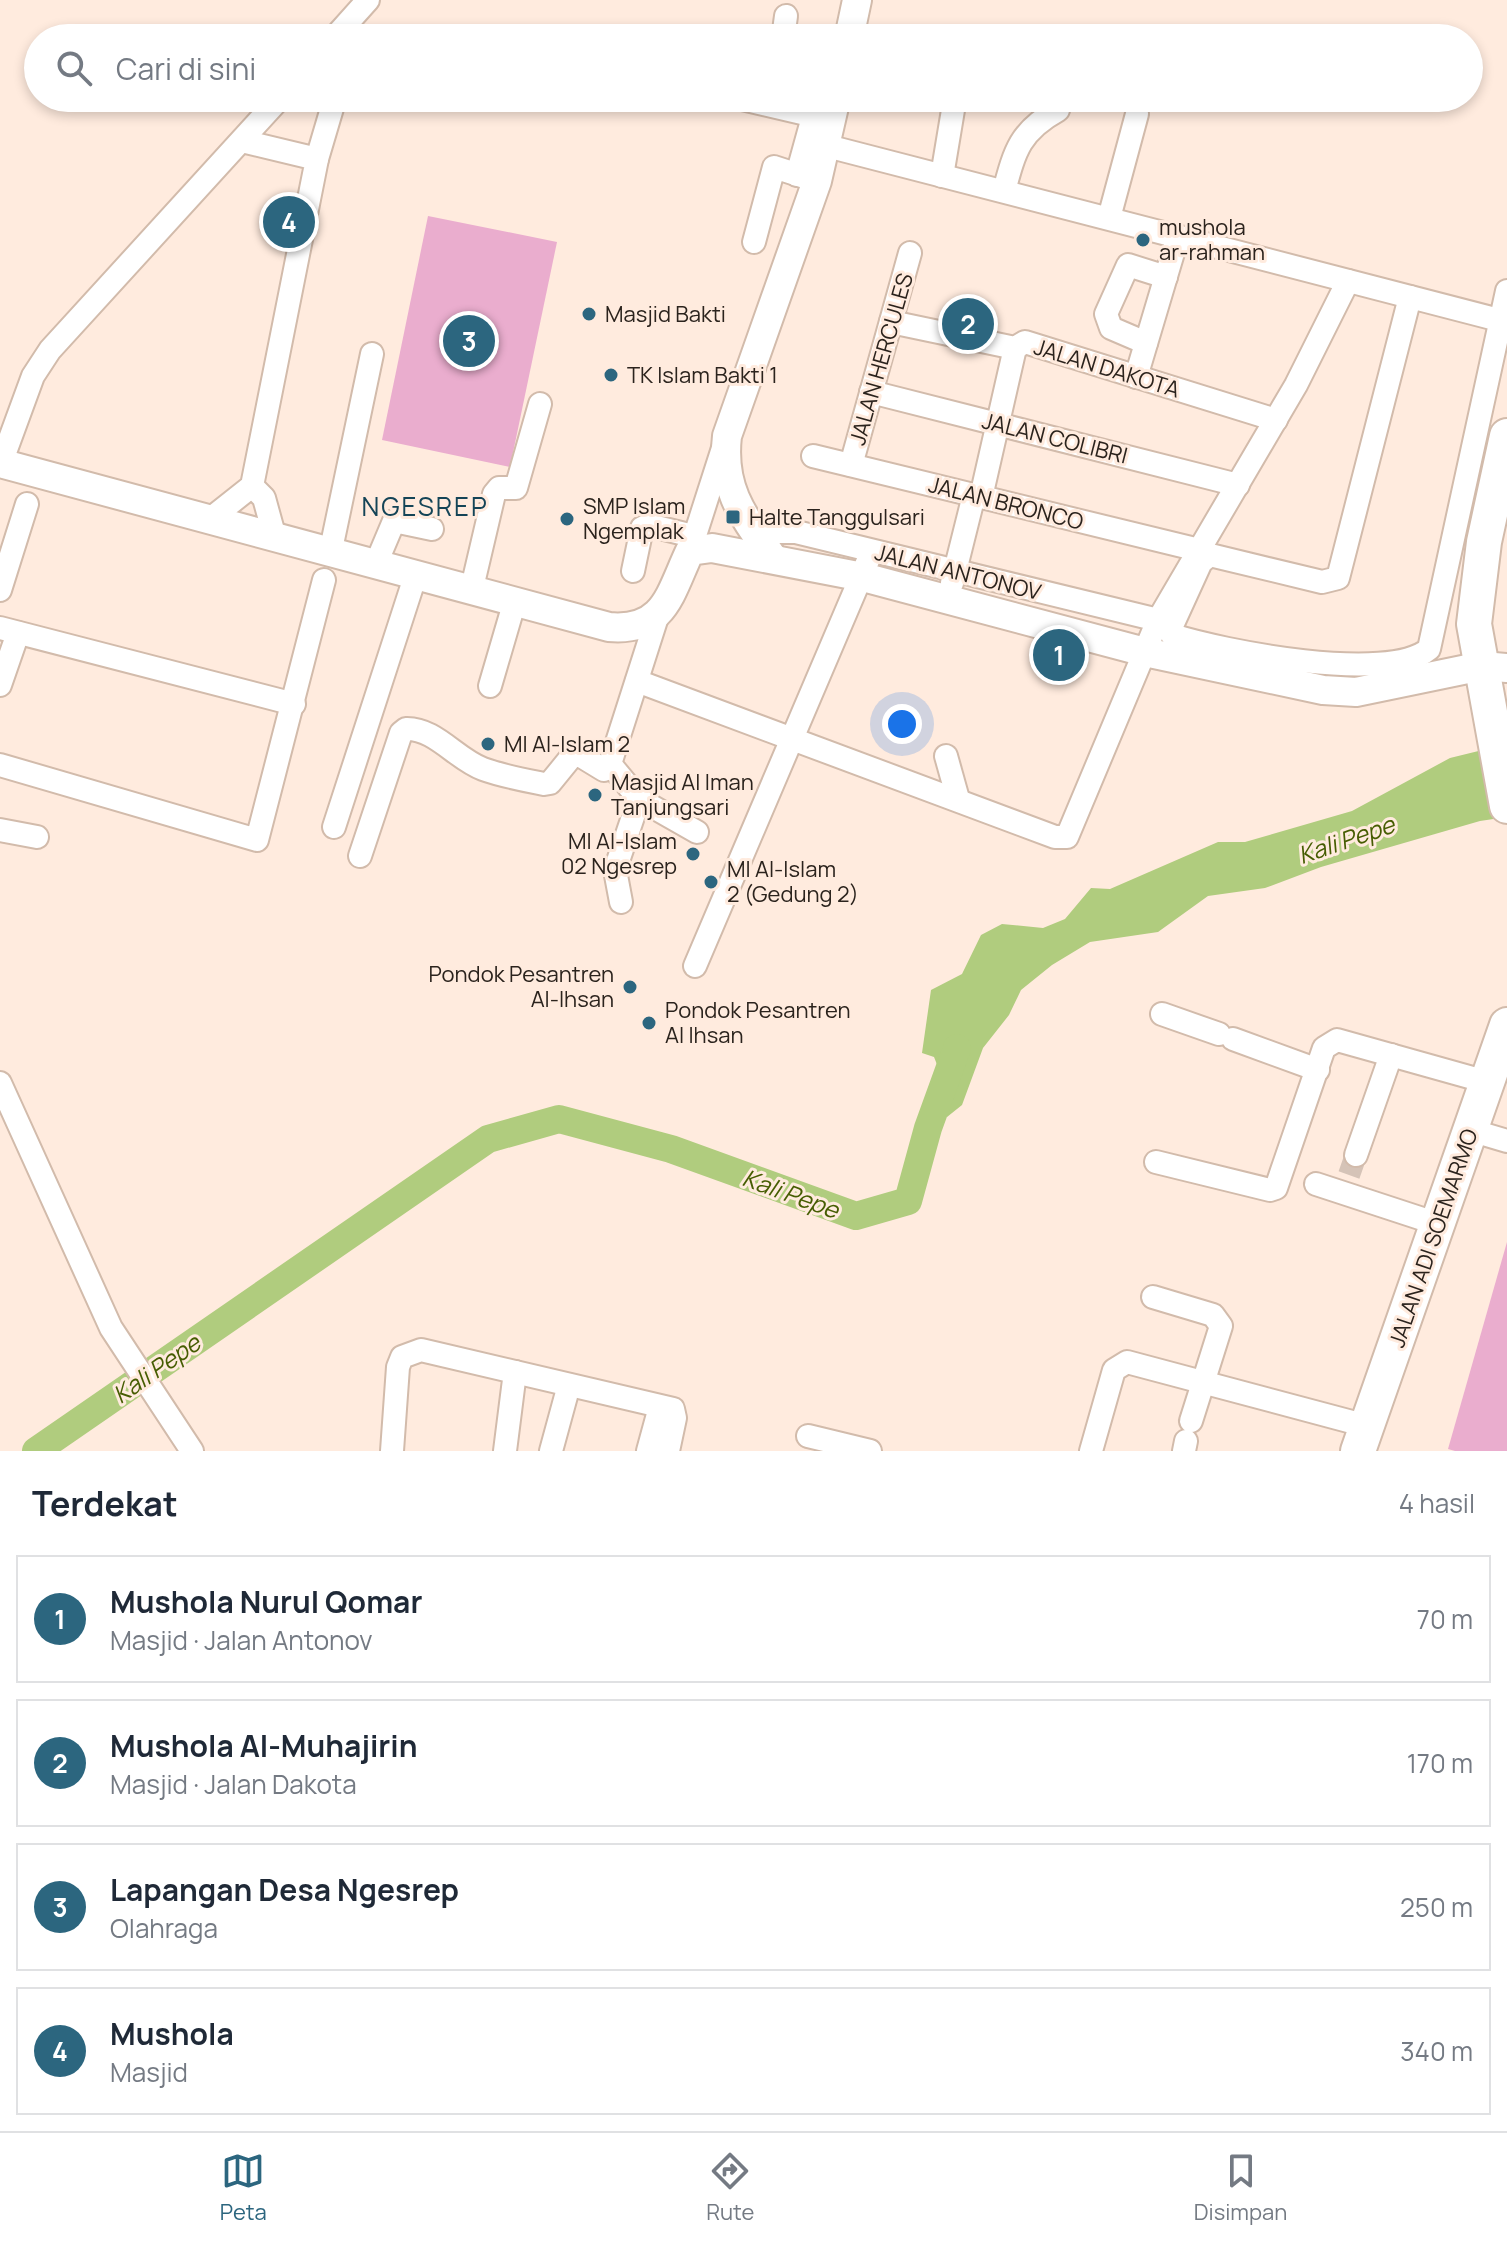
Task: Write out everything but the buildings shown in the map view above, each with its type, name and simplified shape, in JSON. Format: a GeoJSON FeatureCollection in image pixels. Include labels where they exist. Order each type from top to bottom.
{"type":"FeatureCollection","features":[{"type":"Feature","properties":{"kind":"highway"},"geometry":{"type":"LineString","coordinates":[[1496,461],[1474,611],[1494,667],[1488,705],[1507,806]]}},
{"type":"Feature","properties":{"kind":"highway","name":"JALAN ADI SOEMARMO"},"geometry":{"type":"LineString","coordinates":[[1363,1438],[1505,1035]]}},
{"type":"Feature","properties":{"kind":"main road"},"geometry":{"type":"LineString","coordinates":[[852,24],[857,0]]}},
{"type":"Feature","properties":{"kind":"main road"},"geometry":{"type":"LineString","coordinates":[[766,550],[727,484],[724,462],[727,436],[827,120]]}},
{"type":"Feature","properties":{"kind":"main road"},"geometry":{"type":"LineString","coordinates":[[0,464],[275,538],[327,567],[375,566],[514,604],[626,629],[645,624],[658,614],[671,596],[692,544],[868,564],[948,599],[1145,652],[1219,657],[1346,693],[1494,667]]}},
{"type":"Feature","properties":{"kind":"street"},"geometry":{"type":"LineString","coordinates":[[346,24],[363,5]]}},
{"type":"Feature","properties":{"kind":"street"},"geometry":{"type":"LineString","coordinates":[[356,24],[363,5]]}},
{"type":"Feature","properties":{"kind":"street"},"geometry":{"type":"LineString","coordinates":[[0,464],[33,376],[50,350],[268,112]]}},
{"type":"Feature","properties":{"kind":"street"},"geometry":{"type":"LineString","coordinates":[[209,520],[252,486],[317,159],[331,112]]}},
{"type":"Feature","properties":{"kind":"street"},"geometry":{"type":"LineString","coordinates":[[805,112],[942,176],[1504,321]]}},
{"type":"Feature","properties":{"kind":"street"},"geometry":{"type":"LineString","coordinates":[[942,176],[953,112]]}},
{"type":"Feature","properties":{"kind":"street"},"geometry":{"type":"LineString","coordinates":[[1004,191],[1013,157],[1026,133],[1055,112]]}},
{"type":"Feature","properties":{"kind":"street"},"geometry":{"type":"LineString","coordinates":[[1109,218],[1137,114]]}},
{"type":"Feature","properties":{"kind":"street"},"geometry":{"type":"LineString","coordinates":[[242,141],[317,159]]}},
{"type":"Feature","properties":{"kind":"street"},"geometry":{"type":"LineString","coordinates":[[754,242],[774,167],[807,178]]}},
{"type":"Feature","properties":{"kind":"street"},"geometry":{"type":"LineString","coordinates":[[1136,377],[1178,236]]}},
{"type":"Feature","properties":{"kind":"street","name":"JALAN HERCULES"},"geometry":{"type":"LineString","coordinates":[[851,465],[910,253]]}},
{"type":"Feature","properties":{"kind":"street"},"geometry":{"type":"LineString","coordinates":[[1146,343],[1111,328],[1106,314],[1128,265],[1166,277]]}},
{"type":"Feature","properties":{"kind":"street"},"geometry":{"type":"LineString","coordinates":[[637,681],[1055,837],[1070,835],[1158,620],[1276,420],[1348,281]]}},
{"type":"Feature","properties":{"kind":"street"},"geometry":{"type":"LineString","coordinates":[[1410,297],[1340,575],[1335,581],[1322,582],[1216,556],[1205,558],[1170,632],[1219,657],[1331,664],[1410,659],[1424,654],[1432,646],[1496,461],[1507,291]]}},
{"type":"Feature","properties":{"kind":"street","name":"JALAN DAKOTA"},"geometry":{"type":"LineString","coordinates":[[891,322],[1015,348],[1025,342],[1276,420]]}},
{"type":"Feature","properties":{"kind":"street"},"geometry":{"type":"LineString","coordinates":[[948,599],[1015,348]]}},
{"type":"Feature","properties":{"kind":"street"},"geometry":{"type":"LineString","coordinates":[[0,765],[257,840],[327,567],[372,354]]}},
{"type":"Feature","properties":{"kind":"street","name":"JALAN COLIBRI"},"geometry":{"type":"LineString","coordinates":[[871,392],[1238,485]]}},
{"type":"Feature","properties":{"kind":"street"},"geometry":{"type":"LineString","coordinates":[[471,592],[494,494],[499,488],[516,488],[540,404]]}},
{"type":"Feature","properties":{"kind":"street"},"geometry":{"type":"LineString","coordinates":[[633,571],[642,528],[648,525],[692,544],[727,436]]}},
{"type":"Feature","properties":{"kind":"street","name":"JALAN BRONCO"},"geometry":{"type":"LineString","coordinates":[[813,456],[1199,550]]}},
{"type":"Feature","properties":{"kind":"street"},"geometry":{"type":"LineString","coordinates":[[252,486],[264,498],[275,538]]}},
{"type":"Feature","properties":{"kind":"street"},"geometry":{"type":"LineString","coordinates":[[0,590],[27,504]]}},
{"type":"Feature","properties":{"kind":"street"},"geometry":{"type":"LineString","coordinates":[[375,566],[394,521],[432,529]]}},
{"type":"Feature","properties":{"kind":"street"},"geometry":{"type":"LineString","coordinates":[[695,966],[868,564]]}},
{"type":"Feature","properties":{"kind":"street","name":"JALAN ANTONOV"},"geometry":{"type":"LineString","coordinates":[[868,564],[955,571],[1158,620]]}},
{"type":"Feature","properties":{"kind":"street"},"geometry":{"type":"LineString","coordinates":[[334,827],[415,577]]}},
{"type":"Feature","properties":{"kind":"street"},"geometry":{"type":"LineString","coordinates":[[490,686],[514,604]]}},
{"type":"Feature","properties":{"kind":"street"},"geometry":{"type":"LineString","coordinates":[[1113,643],[1122,611]]}},
{"type":"Feature","properties":{"kind":"street"},"geometry":{"type":"LineString","coordinates":[[658,614],[610,755],[611,767],[639,799],[697,832]]}},
{"type":"Feature","properties":{"kind":"street"},"geometry":{"type":"LineString","coordinates":[[0,685],[9,630],[294,704]]}},
{"type":"Feature","properties":{"kind":"street"},"geometry":{"type":"LineString","coordinates":[[360,856],[401,733],[406,729],[425,732],[463,760],[485,770],[544,784],[550,783],[572,756],[581,756],[604,770],[611,767]]}},
{"type":"Feature","properties":{"kind":"street"},"geometry":{"type":"LineString","coordinates":[[946,756],[958,799]]}},
{"type":"Feature","properties":{"kind":"street"},"geometry":{"type":"LineString","coordinates":[[621,902],[615,870],[639,799]]}},
{"type":"Feature","properties":{"kind":"street"},"geometry":{"type":"LineString","coordinates":[[0,830],[37,837]]}},
{"type":"Feature","properties":{"kind":"street"},"geometry":{"type":"LineString","coordinates":[[1162,1014],[1318,1070]]}},
{"type":"Feature","properties":{"kind":"street"},"geometry":{"type":"LineString","coordinates":[[1156,1162],[1270,1190],[1276,1188],[1324,1048],[1337,1040],[1487,1082]]}},
{"type":"Feature","properties":{"kind":"street"},"geometry":{"type":"LineString","coordinates":[[1350,1174],[1391,1055]]}},
{"type":"Feature","properties":{"kind":"street"},"geometry":{"type":"LineString","coordinates":[[0,1083],[111,1328],[190,1448]]}},
{"type":"Feature","properties":{"kind":"street"},"geometry":{"type":"LineString","coordinates":[[1470,1130],[1507,1141]]}},
{"type":"Feature","properties":{"kind":"street"},"geometry":{"type":"LineString","coordinates":[[1316,1184],[1350,1174],[1438,1224]]}},
{"type":"Feature","properties":{"kind":"street"},"geometry":{"type":"LineString","coordinates":[[1153,1297],[1218,1319],[1221,1326],[1187,1438]]}},
{"type":"Feature","properties":{"kind":"street"},"geometry":{"type":"LineString","coordinates":[[392,1451],[398,1367],[402,1357],[411,1351],[515,1372],[675,1412],[668,1451]]}},
{"type":"Feature","properties":{"kind":"street"},"geometry":{"type":"LineString","coordinates":[[1091,1451],[1114,1370],[1127,1362],[1202,1382],[1363,1438]]}},
{"type":"Feature","properties":{"kind":"street"},"geometry":{"type":"LineString","coordinates":[[505,1451],[515,1372]]}},
{"type":"Feature","properties":{"kind":"street"},"geometry":{"type":"LineString","coordinates":[[551,1451],[569,1385]]}},
{"type":"Feature","properties":{"kind":"street"},"geometry":{"type":"LineString","coordinates":[[648,1451],[660,1407]]}},
{"type":"Feature","properties":{"kind":"street"},"geometry":{"type":"LineString","coordinates":[[808,1436],[870,1451]]}},
{"type":"Feature","properties":{"kind":"shaded area"},"geometry":{"type":"Polygon","coordinates":[[[428,216],[557,242],[510,467],[382,440],[428,216]]]}},
{"type":"Feature","properties":{"kind":"shaded area"},"geometry":{"type":"Polygon","coordinates":[[[1507,1242],[1507,1451],[1455,1451],[1448,1449],[1507,1242]]]}},
{"type":"Feature","properties":{"kind":"water"},"geometry":{"type":"Polygon","coordinates":[[[1507,744],[1507,817],[1480,821],[1321,867],[1265,888],[1208,896],[1158,932],[1090,942],[1052,965],[1021,990],[1009,1015],[983,1048],[962,1105],[947,1117],[944,1082],[934,1057],[922,1053],[931,990],[962,974],[981,935],[1002,924],[1043,928],[1065,919],[1091,888],[1110,889],[1218,842],[1245,842],[1352,811],[1450,758],[1507,744]]]}},
{"type":"Feature","properties":{"kind":"waterway","name":"Kali Pepe"},"geometry":{"type":"LineString","coordinates":[[36,1451],[488,1139],[559,1119],[671,1149],[856,1216],[908,1201],[928,1128],[957,1048]]}},
{"type":"Feature","properties":{"kind":"tunnel"},"geometry":{"type":"LineString","coordinates":[[1349,1175],[1356,1155]]}},
{"type":"Feature","properties":{"kind":"place","name":"Mushola"},"geometry":{"type":"Point","coordinates":[289,222]}},
{"type":"Feature","properties":{"kind":"place","name":"mushola ar-rahman"},"geometry":{"type":"Point","coordinates":[1143,240]}},
{"type":"Feature","properties":{"kind":"place","name":"Masjid Bakti"},"geometry":{"type":"Point","coordinates":[589,314]}},
{"type":"Feature","properties":{"kind":"place","name":"Mushola Al-Muhajirin"},"geometry":{"type":"Point","coordinates":[968,324]}},
{"type":"Feature","properties":{"kind":"place","name":"Lapangan Desa Ngesrep"},"geometry":{"type":"Point","coordinates":[469,341]}},
{"type":"Feature","properties":{"kind":"place","name":"TK Islam Bakti 1"},"geometry":{"type":"Point","coordinates":[611,375]}},
{"type":"Feature","properties":{"kind":"place","name":"Halte Tanggulsari"},"geometry":{"type":"Point","coordinates":[733,517]}},
{"type":"Feature","properties":{"kind":"place","name":"SMP Islam Ngemplak"},"geometry":{"type":"Point","coordinates":[567,519]}},
{"type":"Feature","properties":{"kind":"place","name":"Mushola Nurul Qomar"},"geometry":{"type":"Point","coordinates":[1059,655]}},
{"type":"Feature","properties":{"kind":"place","name":"MI Al-Islam 2"},"geometry":{"type":"Point","coordinates":[488,744]}},
{"type":"Feature","properties":{"kind":"place","name":"Masjid Al Iman Tanjungsari"},"geometry":{"type":"Point","coordinates":[595,795]}},
{"type":"Feature","properties":{"kind":"place","name":"MI Al-Islam 02 Ngesrep"},"geometry":{"type":"Point","coordinates":[693,854]}},
{"type":"Feature","properties":{"kind":"place","name":"MI Al-Islam 2 (Gedung 2)"},"geometry":{"type":"Point","coordinates":[711,882]}},
{"type":"Feature","properties":{"kind":"place","name":"Pondok Pesantren Al-Ihsan"},"geometry":{"type":"Point","coordinates":[630,987]}},
{"type":"Feature","properties":{"kind":"place","name":"Pondok Pesantren Al Ihsan"},"geometry":{"type":"Point","coordinates":[649,1023]}},
{"type":"Feature","properties":{"kind":"district","name":"NGESREP"},"geometry":{"type":"Point","coordinates":[425,506]}}]}
